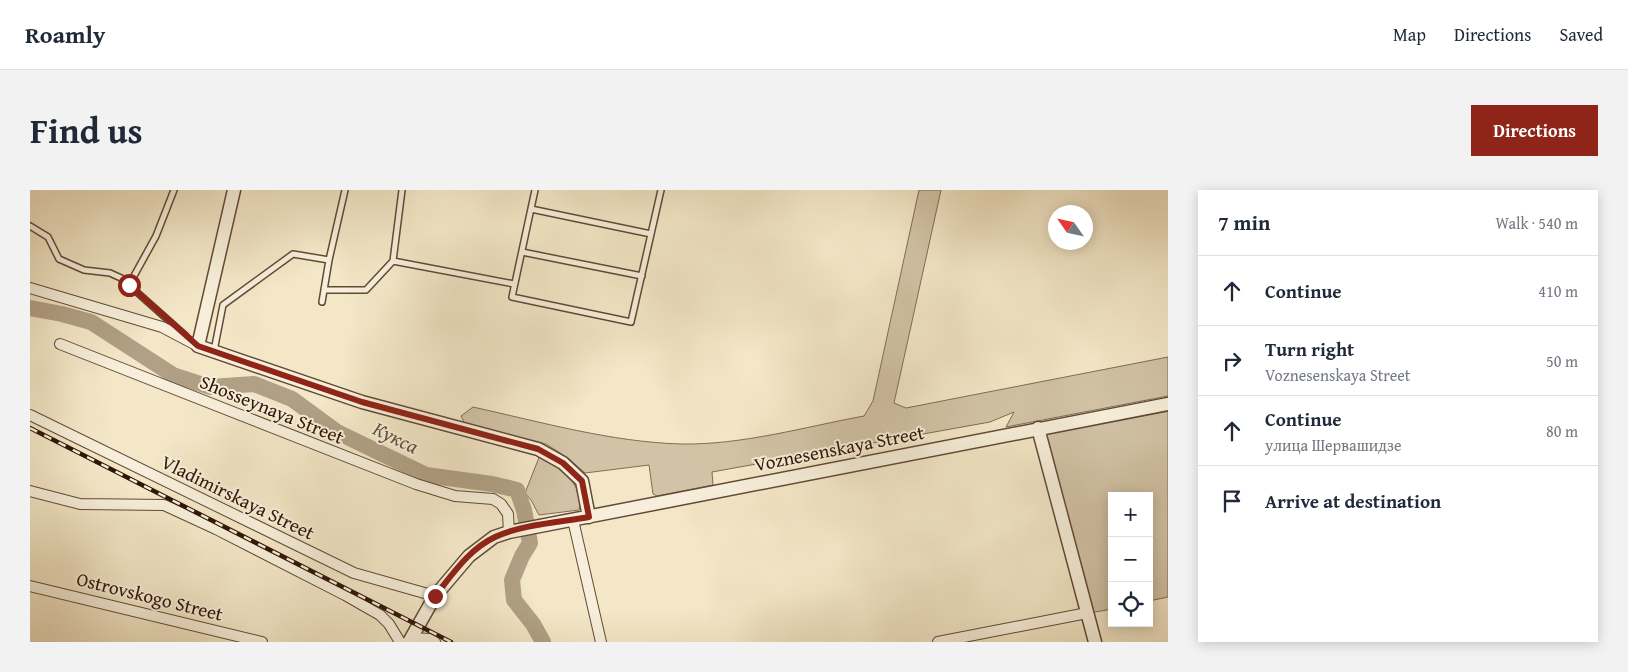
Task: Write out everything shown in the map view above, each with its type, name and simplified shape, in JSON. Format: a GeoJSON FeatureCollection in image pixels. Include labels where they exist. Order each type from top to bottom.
{"type":"FeatureCollection","features":[{"type":"Feature","properties":{"kind":"street"},"geometry":{"type":"LineString","coordinates":[[198,346],[234,190]]}},
{"type":"Feature","properties":{"kind":"street"},"geometry":{"type":"LineString","coordinates":[[30,288],[162,327],[213,352],[362,402],[538,449],[563,463],[582,481],[589,517]]}},
{"type":"Feature","properties":{"kind":"street","name":"Shosseynaya Street"},"geometry":{"type":"LineString","coordinates":[[60,344],[416,484],[455,496],[493,499],[502,504],[508,514],[513,531]]}},
{"type":"Feature","properties":{"kind":"street","name":"Voznesenskaya Street"},"geometry":{"type":"LineString","coordinates":[[407,641],[435,596],[468,556],[494,537],[513,531],[1168,404]]}},
{"type":"Feature","properties":{"kind":"street","name":"Vladimirskaya Street"},"geometry":{"type":"LineString","coordinates":[[30,415],[354,573],[435,596]]}},
{"type":"Feature","properties":{"kind":"street"},"geometry":{"type":"LineString","coordinates":[[1038,428],[1095,642]]}},
{"type":"Feature","properties":{"kind":"street","name":"Vladimirskaya Street"},"geometry":{"type":"LineString","coordinates":[[30,490],[80,504],[164,505],[216,529],[373,611],[407,641]]}},
{"type":"Feature","properties":{"kind":"street"},"geometry":{"type":"LineString","coordinates":[[573,520],[601,642]]}},
{"type":"Feature","properties":{"kind":"street","name":"Ostrovskogo Street"},"geometry":{"type":"LineString","coordinates":[[30,586],[262,642]]}},
{"type":"Feature","properties":{"kind":"street"},"geometry":{"type":"LineString","coordinates":[[938,642],[1087,613]]}},
{"type":"Feature","properties":{"kind":"street"},"geometry":{"type":"LineString","coordinates":[[407,641],[430,639],[435,642]]}},
{"type":"Feature","properties":{"kind":"lane"},"geometry":{"type":"LineString","coordinates":[[129,285],[156,236],[174,190]]}},
{"type":"Feature","properties":{"kind":"lane"},"geometry":{"type":"LineString","coordinates":[[322,302],[329,260],[345,190]]}},
{"type":"Feature","properties":{"kind":"lane"},"geometry":{"type":"LineString","coordinates":[[324,290],[366,290],[393,260],[402,190]]}},
{"type":"Feature","properties":{"kind":"lane"},"geometry":{"type":"LineString","coordinates":[[535,190],[512,297],[631,322],[661,190]]}},
{"type":"Feature","properties":{"kind":"lane"},"geometry":{"type":"LineString","coordinates":[[531,210],[651,234]]}},
{"type":"Feature","properties":{"kind":"lane"},"geometry":{"type":"LineString","coordinates":[[30,226],[48,237],[58,260],[84,270],[110,273],[121,278],[198,346]]}},
{"type":"Feature","properties":{"kind":"lane"},"geometry":{"type":"LineString","coordinates":[[522,252],[642,276]]}},
{"type":"Feature","properties":{"kind":"lane"},"geometry":{"type":"LineString","coordinates":[[213,352],[223,305],[293,254],[329,260]]}},
{"type":"Feature","properties":{"kind":"lane"},"geometry":{"type":"LineString","coordinates":[[393,260],[514,284]]}},
{"type":"Feature","properties":{"kind":"shaded area"},"geometry":{"type":"Polygon","coordinates":[[[919,190],[941,190],[894,403],[906,408],[1168,357],[1168,396],[1006,427],[1014,412],[990,422],[712,472],[713,485],[657,496],[653,494],[649,465],[585,473],[568,458],[546,444],[465,424],[461,416],[473,407],[602,435],[655,442],[704,444],[773,434],[864,416],[873,401],[919,190]]]}},
{"type":"Feature","properties":{"kind":"shaded area"},"geometry":{"type":"Polygon","coordinates":[[[1168,411],[1168,597],[1153,600],[1153,492],[1108,492],[1108,610],[1090,613],[1045,434],[1168,411]]]}},
{"type":"Feature","properties":{"kind":"shaded area"},"geometry":{"type":"Polygon","coordinates":[[[540,455],[562,470],[574,484],[580,501],[579,510],[539,515],[525,493],[540,455]]]}},
{"type":"Feature","properties":{"kind":"waterway","name":"Кукса"},"geometry":{"type":"LineString","coordinates":[[30,308],[91,322],[173,375],[210,387],[254,384],[292,399],[337,432],[426,475],[492,484],[517,490],[524,510],[530,543],[522,556],[512,580],[514,600],[533,624],[543,642]]}},
{"type":"Feature","properties":{"kind":"railway"},"geometry":{"type":"LineString","coordinates":[[30,428],[451,642]]}},
{"type":"Feature","properties":{"kind":"route"},"geometry":{"type":"LineString","coordinates":[[129,285],[198,346],[362,402],[538,449],[563,463],[582,481],[589,517],[545,524],[494,537],[468,556],[435,596]]}}]}
